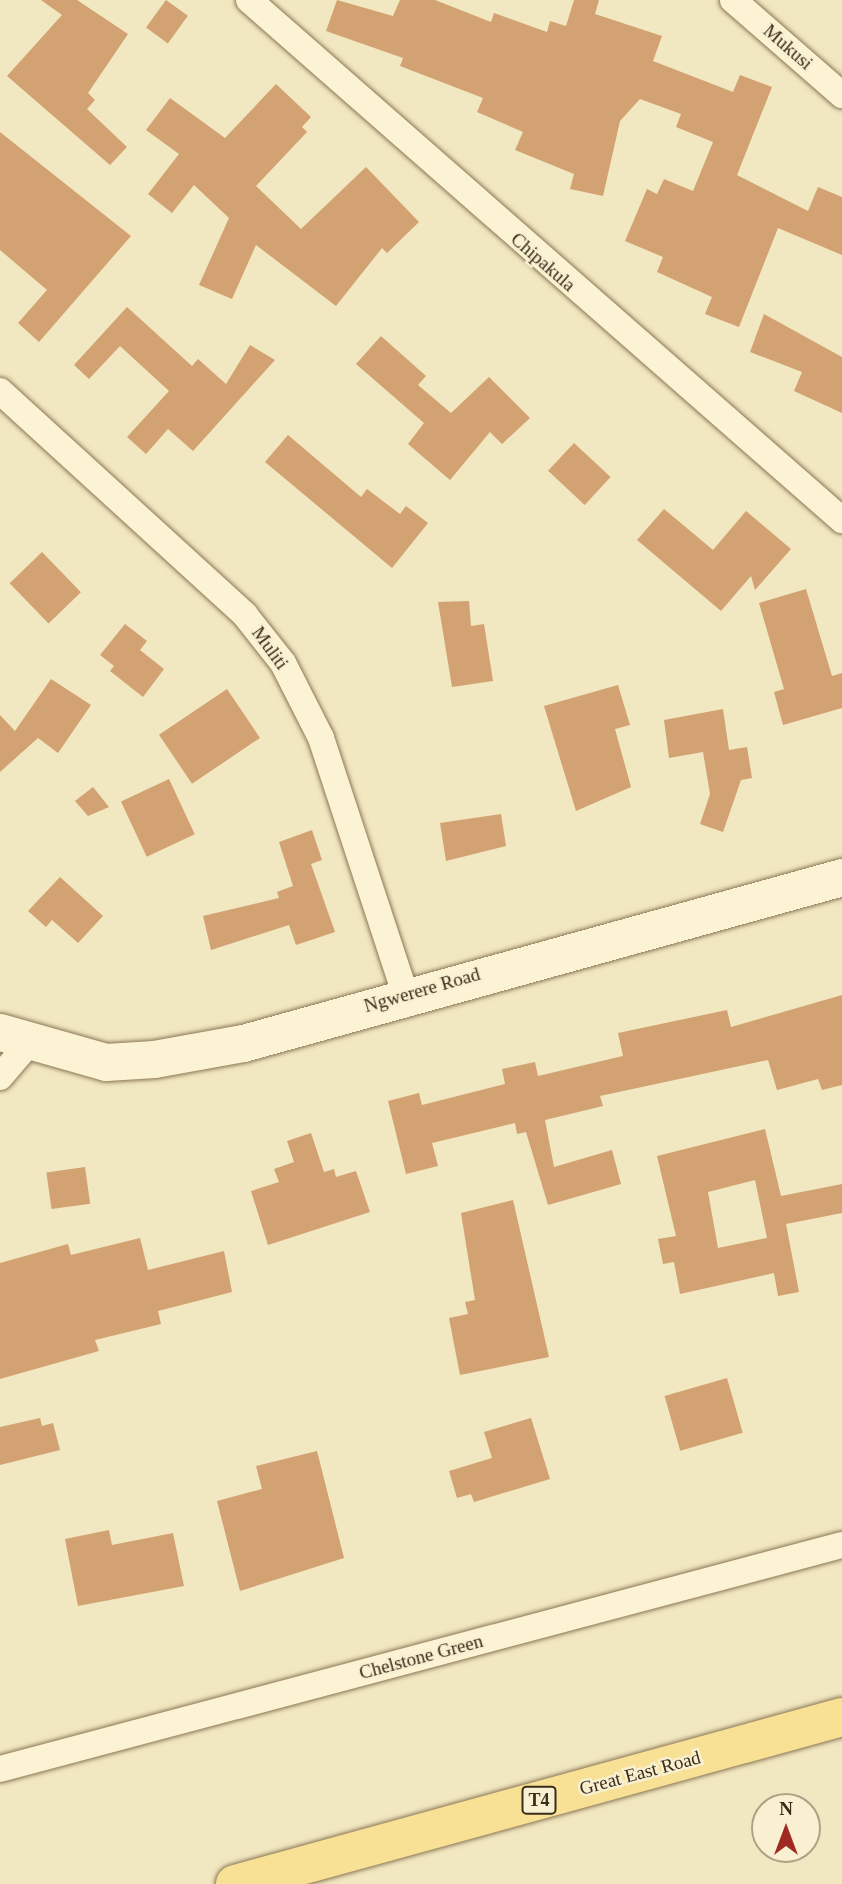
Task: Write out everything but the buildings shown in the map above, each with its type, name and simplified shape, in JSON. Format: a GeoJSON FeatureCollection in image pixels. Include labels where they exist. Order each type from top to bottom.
{"type":"FeatureCollection","features":[{"type":"Feature","properties":{"kind":"main road","name":"Great East Road"},"geometry":{"type":"LineString","coordinates":[[235,1884],[842,1717]]}},
{"type":"Feature","properties":{"kind":"street","name":"Chipakula"},"geometry":{"type":"LineString","coordinates":[[249,0],[842,520]]}},
{"type":"Feature","properties":{"kind":"street","name":"Mukusi"},"geometry":{"type":"LineString","coordinates":[[733,0],[842,95]]}},
{"type":"Feature","properties":{"kind":"street","name":"Muliti"},"geometry":{"type":"LineString","coordinates":[[0,391],[246,615],[283,663],[321,738],[405,994]]}},
{"type":"Feature","properties":{"kind":"street","name":"Ngwerere Road"},"geometry":{"type":"LineString","coordinates":[[15,1037],[106,1062],[154,1059],[243,1043],[405,994],[842,877]]}},
{"type":"Feature","properties":{"kind":"street"},"geometry":{"type":"LineString","coordinates":[[0,1077],[15,1037]]}},
{"type":"Feature","properties":{"kind":"street","name":"Chelstone Green"},"geometry":{"type":"LineString","coordinates":[[0,1769],[842,1545]]}}]}
